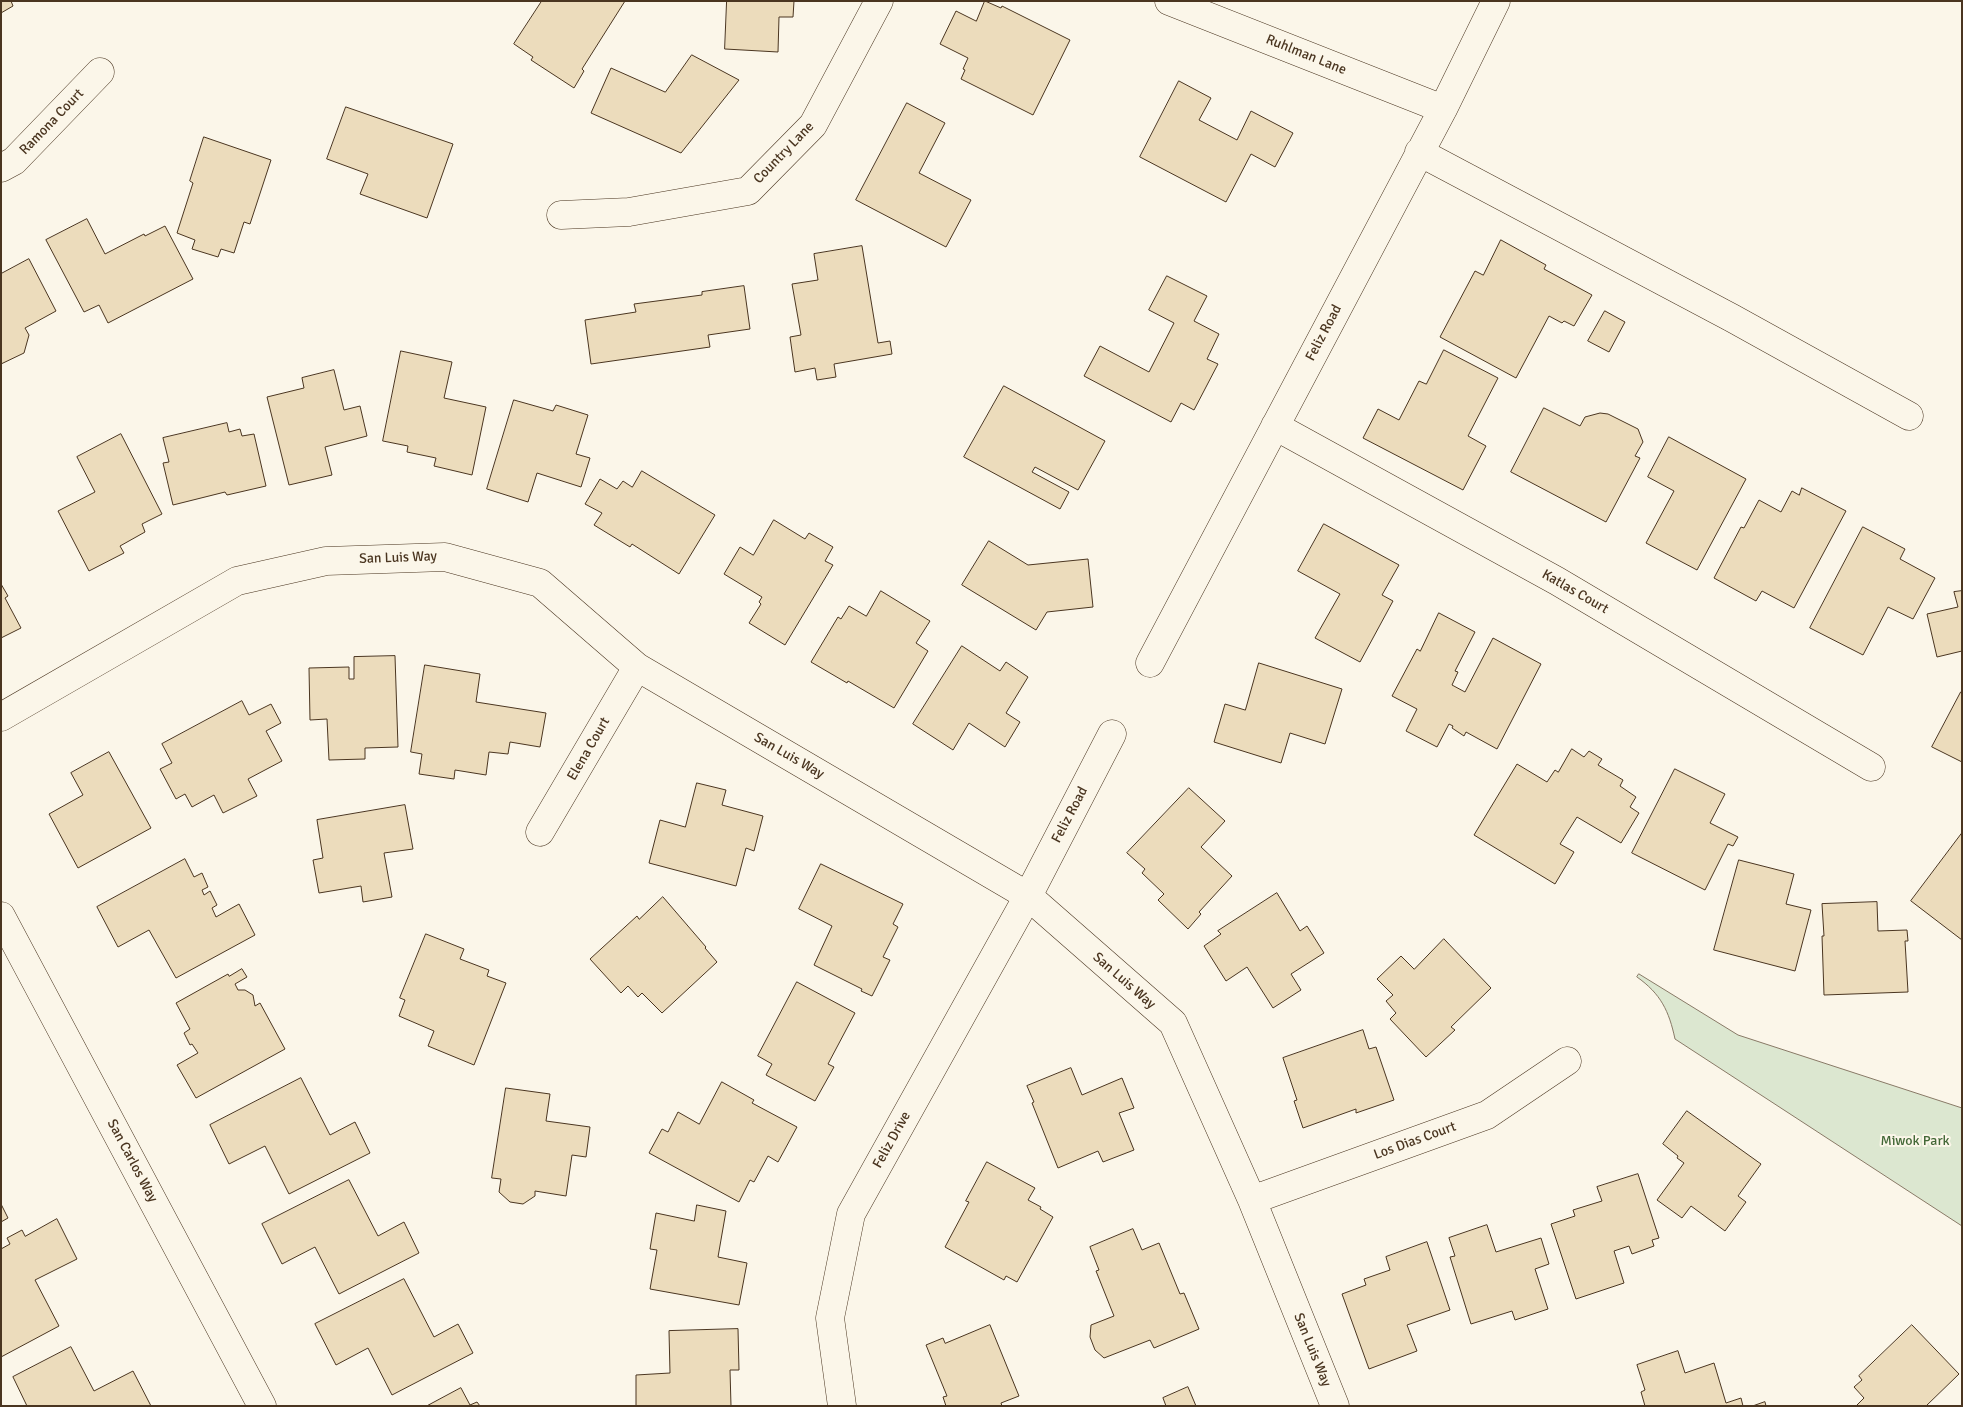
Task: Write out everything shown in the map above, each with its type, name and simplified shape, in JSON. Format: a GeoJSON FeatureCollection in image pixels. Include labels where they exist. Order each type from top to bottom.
{"type":"FeatureCollection","features":[{"type":"Feature","properties":{"kind":"street","name":"Country Lane"},"geometry":{"type":"LineString","coordinates":[[561,215],[629,212],[748,191],[813,125],[879,1]]}},
{"type":"Feature","properties":{"kind":"street","name":"Ruhlman Lane"},"geometry":{"type":"LineString","coordinates":[[1169,1],[1442,109]]}},
{"type":"Feature","properties":{"kind":"street","name":"Feliz Road"},"geometry":{"type":"LineString","coordinates":[[1150,663],[1442,109],[1496,1]]}},
{"type":"Feature","properties":{"kind":"street","name":"Ramona Court"},"geometry":{"type":"LineString","coordinates":[[1,168],[14,161],[100,72]]}},
{"type":"Feature","properties":{"kind":"street"},"geometry":{"type":"LineString","coordinates":[[1419,152],[1732,318],[1910,416]]}},
{"type":"Feature","properties":{"kind":"street","name":"Katlas Court"},"geometry":{"type":"LineString","coordinates":[[1275,426],[1557,581],[1871,767]]}},
{"type":"Feature","properties":{"kind":"street","name":"San Luis Way"},"geometry":{"type":"LineString","coordinates":[[1,716],[237,581],[326,561],[445,557],[540,583],[637,667],[1028,896],[1173,1023],[1252,1200],[1335,1406]]}},
{"type":"Feature","properties":{"kind":"street","name":"Elena Court"},"geometry":{"type":"LineString","coordinates":[[540,832],[637,667]]}},
{"type":"Feature","properties":{"kind":"street","name":"Feliz Road"},"geometry":{"type":"LineString","coordinates":[[1028,896],[1112,734]]}},
{"type":"Feature","properties":{"kind":"street","name":"Feliz Drive"},"geometry":{"type":"LineString","coordinates":[[842,1406],[830,1318],[851,1214],[1028,896]]}},
{"type":"Feature","properties":{"kind":"street","name":"San Carlos Way"},"geometry":{"type":"LineString","coordinates":[[1,916],[262,1406]]}},
{"type":"Feature","properties":{"kind":"street","name":"Los Dias Court"},"geometry":{"type":"LineString","coordinates":[[1252,1200],[1487,1115],[1567,1061]]}},
{"type":"Feature","properties":{"kind":"green space","name":"Miwok Park"},"geometry":{"type":"Polygon","coordinates":[[[1639,974],[1738,1035],[1962,1108],[1962,1226],[1675,1039],[1663,1004],[1652,990],[1637,977],[1639,974]]]}},
{"type":"Feature","properties":{"kind":"building"},"geometry":{"type":"Polygon","coordinates":[[[1,1],[11,1],[13,6],[1,13],[1,1]]]}},
{"type":"Feature","properties":{"kind":"building"},"geometry":{"type":"Polygon","coordinates":[[[542,1],[625,1],[582,69],[584,71],[574,88],[531,60],[533,57],[514,44],[542,1]]]}},
{"type":"Feature","properties":{"kind":"building"},"geometry":{"type":"Polygon","coordinates":[[[727,1],[794,1],[793,17],[779,17],[778,52],[725,49],[727,1]]]}},
{"type":"Feature","properties":{"kind":"building"},"geometry":{"type":"Polygon","coordinates":[[[985,1],[1001,8],[1002,6],[1070,40],[1033,115],[961,79],[968,58],[940,44],[956,11],[976,21],[985,1]]]}},
{"type":"Feature","properties":{"kind":"building"},"geometry":{"type":"Polygon","coordinates":[[[692,55],[739,80],[681,153],[591,113],[611,68],[665,92],[692,55]]]}},
{"type":"Feature","properties":{"kind":"building"},"geometry":{"type":"Polygon","coordinates":[[[1179,81],[1211,98],[1199,120],[1237,140],[1251,111],[1293,133],[1275,167],[1251,154],[1226,202],[1140,157],[1179,81]]]}},
{"type":"Feature","properties":{"kind":"building"},"geometry":{"type":"Polygon","coordinates":[[[907,103],[945,123],[919,173],[971,200],[946,247],[856,200],[907,103]]]}},
{"type":"Feature","properties":{"kind":"building"},"geometry":{"type":"Polygon","coordinates":[[[346,107],[453,144],[427,218],[360,194],[368,174],[327,159],[346,107]]]}},
{"type":"Feature","properties":{"kind":"building"},"geometry":{"type":"Polygon","coordinates":[[[204,137],[271,160],[250,224],[244,222],[234,253],[221,249],[218,257],[192,249],[195,240],[177,233],[193,183],[190,181],[204,137]]]}},
{"type":"Feature","properties":{"kind":"building"},"geometry":{"type":"Polygon","coordinates":[[[87,219],[105,254],[144,234],[145,236],[165,226],[193,279],[108,323],[99,305],[84,312],[46,240],[87,219]]]}},
{"type":"Feature","properties":{"kind":"building"},"geometry":{"type":"Polygon","coordinates":[[[1501,240],[1546,265],[1544,269],[1592,295],[1574,326],[1564,321],[1562,323],[1549,316],[1516,378],[1440,337],[1475,271],[1483,275],[1501,240]]]}},
{"type":"Feature","properties":{"kind":"building"},"geometry":{"type":"Polygon","coordinates":[[[862,246],[878,343],[890,341],[892,354],[834,364],[836,377],[817,380],[815,368],[795,372],[790,337],[801,335],[792,284],[818,280],[814,254],[862,246]]]}},
{"type":"Feature","properties":{"kind":"building"},"geometry":{"type":"Polygon","coordinates":[[[29,259],[56,311],[25,328],[29,335],[24,353],[1,364],[1,274],[29,259]]]}},
{"type":"Feature","properties":{"kind":"building"},"geometry":{"type":"Polygon","coordinates":[[[1167,276],[1207,296],[1194,321],[1219,334],[1207,359],[1218,364],[1194,410],[1181,403],[1171,422],[1084,376],[1100,346],[1149,372],[1174,323],[1149,310],[1167,276]]]}},
{"type":"Feature","properties":{"kind":"building"},"geometry":{"type":"Polygon","coordinates":[[[744,286],[750,329],[708,335],[710,347],[591,364],[585,320],[636,312],[634,304],[702,295],[702,292],[744,286]]]}},
{"type":"Feature","properties":{"kind":"building"},"geometry":{"type":"Polygon","coordinates":[[[1605,311],[1625,322],[1609,352],[1588,341],[1605,311]]]}},
{"type":"Feature","properties":{"kind":"building"},"geometry":{"type":"Polygon","coordinates":[[[1444,350],[1498,378],[1468,436],[1486,446],[1463,490],[1363,438],[1378,409],[1399,420],[1419,381],[1426,384],[1444,350]]]}},
{"type":"Feature","properties":{"kind":"building"},"geometry":{"type":"Polygon","coordinates":[[[401,351],[452,362],[444,398],[486,407],[472,475],[434,466],[436,458],[407,452],[408,446],[383,441],[401,351]]]}},
{"type":"Feature","properties":{"kind":"building"},"geometry":{"type":"Polygon","coordinates":[[[334,370],[344,410],[360,406],[367,436],[325,447],[332,475],[289,485],[267,397],[304,388],[302,378],[334,370]]]}},
{"type":"Feature","properties":{"kind":"building"},"geometry":{"type":"Polygon","coordinates":[[[1004,386],[1105,441],[1078,490],[1035,467],[1032,472],[1069,492],[1060,509],[964,457],[1004,386]]]}},
{"type":"Feature","properties":{"kind":"building"},"geometry":{"type":"Polygon","coordinates":[[[514,400],[553,411],[556,405],[588,415],[576,454],[590,458],[581,487],[537,473],[528,502],[487,489],[514,400]]]}},
{"type":"Feature","properties":{"kind":"building"},"geometry":{"type":"Polygon","coordinates":[[[1544,408],[1580,426],[1585,417],[1600,413],[1608,414],[1638,429],[1643,442],[1635,456],[1640,458],[1606,522],[1511,472],[1544,408]]]}},
{"type":"Feature","properties":{"kind":"building"},"geometry":{"type":"Polygon","coordinates":[[[227,423],[229,432],[240,429],[242,436],[254,434],[266,486],[227,495],[225,492],[173,505],[163,463],[169,462],[163,438],[227,423]]]}},
{"type":"Feature","properties":{"kind":"building"},"geometry":{"type":"Polygon","coordinates":[[[121,434],[162,514],[142,524],[145,532],[120,546],[124,553],[89,571],[58,511],[95,492],[77,457],[121,434]]]}},
{"type":"Feature","properties":{"kind":"building"},"geometry":{"type":"Polygon","coordinates":[[[1669,437],[1746,479],[1697,570],[1646,543],[1674,491],[1648,477],[1669,437]]]}},
{"type":"Feature","properties":{"kind":"building"},"geometry":{"type":"Polygon","coordinates":[[[642,471],[715,515],[679,574],[632,544],[630,547],[594,525],[602,513],[585,504],[600,479],[617,489],[623,481],[632,487],[642,471]]]}},
{"type":"Feature","properties":{"kind":"building"},"geometry":{"type":"Polygon","coordinates":[[[1802,488],[1846,511],[1794,608],[1762,591],[1756,601],[1714,578],[1741,527],[1744,528],[1759,500],[1781,512],[1792,491],[1799,495],[1802,488]]]}},
{"type":"Feature","properties":{"kind":"building"},"geometry":{"type":"Polygon","coordinates":[[[774,520],[805,539],[809,533],[833,547],[825,561],[833,565],[785,645],[749,623],[761,604],[759,602],[762,597],[724,574],[740,547],[753,555],[774,520]]]}},
{"type":"Feature","properties":{"kind":"building"},"geometry":{"type":"Polygon","coordinates":[[[1324,524],[1399,565],[1382,595],[1393,601],[1360,662],[1315,638],[1340,594],[1298,571],[1324,524]]]}},
{"type":"Feature","properties":{"kind":"building"},"geometry":{"type":"Polygon","coordinates":[[[1863,527],[1905,549],[1900,559],[1935,578],[1913,619],[1888,607],[1863,655],[1810,628],[1863,527]]]}},
{"type":"Feature","properties":{"kind":"building"},"geometry":{"type":"Polygon","coordinates":[[[989,541],[1028,565],[1088,559],[1093,607],[1047,612],[1036,630],[962,585],[989,541]]]}},
{"type":"Feature","properties":{"kind":"building"},"geometry":{"type":"Polygon","coordinates":[[[1,584],[8,596],[5,598],[21,628],[1,638],[1,584]]]}},
{"type":"Feature","properties":{"kind":"building"},"geometry":{"type":"Polygon","coordinates":[[[881,591],[930,621],[916,643],[928,651],[894,708],[811,662],[838,617],[841,619],[849,606],[866,616],[881,591]]]}},
{"type":"Feature","properties":{"kind":"building"},"geometry":{"type":"Polygon","coordinates":[[[1962,591],[1962,651],[1937,657],[1927,614],[1958,607],[1954,592],[1962,591]]]}},
{"type":"Feature","properties":{"kind":"building"},"geometry":{"type":"Polygon","coordinates":[[[1439,613],[1475,632],[1455,671],[1458,672],[1452,685],[1465,692],[1493,638],[1541,664],[1497,749],[1466,732],[1464,736],[1449,724],[1437,747],[1406,731],[1417,709],[1392,696],[1417,649],[1420,651],[1439,613]]]}},
{"type":"Feature","properties":{"kind":"building"},"geometry":{"type":"Polygon","coordinates":[[[962,646],[1000,671],[1006,662],[1028,677],[1006,713],[1020,722],[1005,747],[969,723],[953,750],[913,724],[962,646]]]}},
{"type":"Feature","properties":{"kind":"building"},"geometry":{"type":"Polygon","coordinates":[[[395,656],[398,747],[365,748],[365,759],[329,760],[327,719],[310,720],[309,668],[349,667],[349,679],[354,679],[354,657],[395,656]]]}},
{"type":"Feature","properties":{"kind":"building"},"geometry":{"type":"Polygon","coordinates":[[[1259,663],[1342,689],[1325,744],[1290,733],[1281,763],[1214,742],[1225,704],[1245,710],[1259,663]]]}},
{"type":"Feature","properties":{"kind":"building"},"geometry":{"type":"Polygon","coordinates":[[[425,665],[480,674],[476,702],[546,713],[540,747],[510,742],[508,754],[489,752],[486,775],[455,770],[454,779],[419,774],[422,754],[411,752],[425,665]]]}},
{"type":"Feature","properties":{"kind":"building"},"geometry":{"type":"Polygon","coordinates":[[[1962,692],[1962,762],[1932,747],[1962,692]]]}},
{"type":"Feature","properties":{"kind":"building"},"geometry":{"type":"Polygon","coordinates":[[[242,701],[249,715],[271,704],[281,723],[266,731],[282,761],[248,779],[257,796],[223,813],[214,795],[192,807],[185,794],[176,799],[160,769],[172,763],[162,744],[242,701]]]}},
{"type":"Feature","properties":{"kind":"building"},"geometry":{"type":"Polygon","coordinates":[[[1572,749],[1584,757],[1589,751],[1602,759],[1598,765],[1623,780],[1620,786],[1636,797],[1630,807],[1639,813],[1621,843],[1577,817],[1560,844],[1574,852],[1555,884],[1474,835],[1517,764],[1547,782],[1555,770],[1558,772],[1572,749]]]}},
{"type":"Feature","properties":{"kind":"building"},"geometry":{"type":"Polygon","coordinates":[[[109,752],[151,828],[78,868],[49,814],[83,795],[71,773],[109,752]]]}},
{"type":"Feature","properties":{"kind":"building"},"geometry":{"type":"Polygon","coordinates":[[[1675,769],[1725,794],[1710,823],[1738,837],[1733,846],[1728,844],[1705,890],[1632,853],[1675,769]]]}},
{"type":"Feature","properties":{"kind":"building"},"geometry":{"type":"Polygon","coordinates":[[[697,783],[726,790],[722,805],[763,816],[754,851],[746,848],[736,886],[649,863],[660,820],[685,827],[697,783]]]}},
{"type":"Feature","properties":{"kind":"building"},"geometry":{"type":"Polygon","coordinates":[[[1189,788],[1225,821],[1201,847],[1232,876],[1199,912],[1201,914],[1188,929],[1158,900],[1164,894],[1142,873],[1145,869],[1127,853],[1189,788]]]}},
{"type":"Feature","properties":{"kind":"building"},"geometry":{"type":"Polygon","coordinates":[[[405,805],[413,849],[384,853],[392,897],[363,902],[361,886],[319,893],[313,860],[323,858],[317,820],[405,805]]]}},
{"type":"Feature","properties":{"kind":"building"},"geometry":{"type":"Polygon","coordinates":[[[1962,833],[1962,940],[1911,901],[1962,833]]]}},
{"type":"Feature","properties":{"kind":"building"},"geometry":{"type":"Polygon","coordinates":[[[185,859],[194,877],[202,873],[208,887],[202,890],[204,895],[210,891],[217,905],[212,908],[216,917],[239,904],[255,935],[176,978],[149,930],[118,947],[97,907],[185,859]]]}},
{"type":"Feature","properties":{"kind":"building"},"geometry":{"type":"Polygon","coordinates":[[[1739,860],[1794,874],[1786,904],[1811,910],[1795,971],[1714,950],[1739,860]]]}},
{"type":"Feature","properties":{"kind":"building"},"geometry":{"type":"Polygon","coordinates":[[[821,864],[903,904],[893,924],[898,927],[883,957],[890,960],[872,996],[814,965],[832,926],[799,909],[821,864]]]}},
{"type":"Feature","properties":{"kind":"building"},"geometry":{"type":"Polygon","coordinates":[[[1277,893],[1300,931],[1307,926],[1324,953],[1291,974],[1301,990],[1273,1008],[1247,967],[1226,981],[1204,946],[1221,934],[1218,931],[1277,893]]]}},
{"type":"Feature","properties":{"kind":"building"},"geometry":{"type":"Polygon","coordinates":[[[663,897],[717,962],[662,1013],[642,993],[638,997],[628,986],[621,993],[590,959],[637,916],[639,919],[663,897]]]}},
{"type":"Feature","properties":{"kind":"building"},"geometry":{"type":"Polygon","coordinates":[[[1877,902],[1878,931],[1907,930],[1908,941],[1905,941],[1908,992],[1824,995],[1822,904],[1877,902]]]}},
{"type":"Feature","properties":{"kind":"building"},"geometry":{"type":"Polygon","coordinates":[[[426,934],[464,949],[460,959],[489,970],[487,976],[506,983],[474,1065],[428,1046],[434,1031],[399,1016],[405,1000],[400,998],[426,934]]]}},
{"type":"Feature","properties":{"kind":"building"},"geometry":{"type":"Polygon","coordinates":[[[1444,939],[1491,988],[1451,1027],[1455,1030],[1426,1057],[1390,1019],[1396,1013],[1386,1001],[1393,995],[1377,979],[1401,956],[1414,969],[1444,939]]]}},
{"type":"Feature","properties":{"kind":"building"},"geometry":{"type":"Polygon","coordinates":[[[242,969],[247,977],[235,984],[238,990],[245,990],[253,995],[255,1006],[260,1003],[285,1049],[196,1098],[177,1065],[198,1053],[192,1044],[190,1045],[184,1033],[190,1029],[176,1003],[228,974],[229,976],[242,969]]]}},
{"type":"Feature","properties":{"kind":"building"},"geometry":{"type":"Polygon","coordinates":[[[797,982],[855,1013],[828,1064],[834,1067],[815,1101],[766,1075],[772,1064],[758,1056],[797,982]]]}},
{"type":"Feature","properties":{"kind":"building"},"geometry":{"type":"Polygon","coordinates":[[[1363,1030],[1369,1049],[1376,1047],[1394,1100],[1356,1113],[1356,1109],[1303,1128],[1294,1101],[1297,1100],[1283,1058],[1363,1030]]]}},
{"type":"Feature","properties":{"kind":"building"},"geometry":{"type":"Polygon","coordinates":[[[1071,1068],[1082,1095],[1122,1078],[1134,1108],[1119,1113],[1134,1150],[1103,1162],[1098,1151],[1058,1168],[1027,1086],[1071,1068]]]}},
{"type":"Feature","properties":{"kind":"building"},"geometry":{"type":"Polygon","coordinates":[[[301,1078],[330,1135],[355,1122],[370,1153],[289,1194],[265,1146],[229,1164],[210,1125],[301,1078]]]}},
{"type":"Feature","properties":{"kind":"building"},"geometry":{"type":"Polygon","coordinates":[[[722,1082],[754,1100],[752,1103],[797,1127],[778,1162],[768,1156],[754,1182],[750,1180],[739,1202],[649,1153],[662,1129],[668,1132],[678,1112],[699,1124],[722,1082]]]}},
{"type":"Feature","properties":{"kind":"building"},"geometry":{"type":"Polygon","coordinates":[[[506,1088],[550,1094],[546,1121],[590,1127],[586,1157],[572,1155],[566,1196],[535,1191],[535,1196],[523,1204],[510,1202],[499,1192],[501,1179],[492,1178],[506,1088]]]}},
{"type":"Feature","properties":{"kind":"building"},"geometry":{"type":"Polygon","coordinates":[[[1687,1111],[1761,1164],[1738,1196],[1746,1202],[1725,1231],[1691,1206],[1682,1218],[1657,1200],[1684,1163],[1663,1144],[1687,1111]]]}},
{"type":"Feature","properties":{"kind":"building"},"geometry":{"type":"Polygon","coordinates":[[[987,1162],[1035,1188],[1028,1200],[1041,1207],[1040,1209],[1053,1217],[1017,1282],[1006,1276],[1004,1280],[945,1247],[969,1202],[966,1201],[987,1162]]]}},
{"type":"Feature","properties":{"kind":"building"},"geometry":{"type":"Polygon","coordinates":[[[1638,1174],[1659,1238],[1652,1240],[1654,1246],[1632,1254],[1629,1246],[1614,1251],[1624,1283],[1576,1299],[1551,1224],[1575,1216],[1573,1210],[1602,1201],[1597,1187],[1638,1174]]]}},
{"type":"Feature","properties":{"kind":"building"},"geometry":{"type":"Polygon","coordinates":[[[349,1180],[378,1236],[404,1222],[419,1253],[339,1294],[315,1247],[282,1264],[262,1224],[349,1180]]]}},
{"type":"Feature","properties":{"kind":"building"},"geometry":{"type":"Polygon","coordinates":[[[1,1204],[8,1218],[1,1222],[1,1204]]]}},
{"type":"Feature","properties":{"kind":"building"},"geometry":{"type":"Polygon","coordinates":[[[697,1205],[726,1211],[718,1257],[747,1263],[739,1305],[650,1289],[657,1250],[650,1249],[656,1213],[694,1221],[697,1205]]]}},
{"type":"Feature","properties":{"kind":"building"},"geometry":{"type":"Polygon","coordinates":[[[57,1219],[77,1259],[35,1280],[59,1326],[1,1357],[1,1249],[10,1244],[7,1238],[22,1230],[25,1236],[57,1219]]]}},
{"type":"Feature","properties":{"kind":"building"},"geometry":{"type":"Polygon","coordinates":[[[1487,1225],[1496,1252],[1541,1238],[1549,1264],[1535,1269],[1548,1309],[1515,1320],[1512,1311],[1471,1324],[1450,1257],[1455,1256],[1449,1238],[1487,1225]]]}},
{"type":"Feature","properties":{"kind":"building"},"geometry":{"type":"Polygon","coordinates":[[[1133,1229],[1142,1250],[1159,1243],[1180,1294],[1184,1293],[1199,1329],[1154,1348],[1150,1340],[1104,1358],[1095,1350],[1090,1337],[1091,1325],[1114,1316],[1096,1271],[1099,1270],[1090,1247],[1133,1229]]]}},
{"type":"Feature","properties":{"kind":"building"},"geometry":{"type":"Polygon","coordinates":[[[1427,1242],[1450,1310],[1407,1325],[1417,1351],[1369,1369],[1342,1294],[1366,1285],[1364,1279],[1390,1270],[1386,1257],[1427,1242]]]}},
{"type":"Feature","properties":{"kind":"building"},"geometry":{"type":"Polygon","coordinates":[[[404,1279],[434,1337],[458,1324],[473,1353],[392,1395],[368,1348],[336,1365],[315,1324],[404,1279]]]}},
{"type":"Feature","properties":{"kind":"building"},"geometry":{"type":"Polygon","coordinates":[[[990,1325],[1019,1396],[1001,1403],[1002,1406],[946,1406],[943,1397],[947,1396],[926,1345],[943,1338],[945,1343],[990,1325]]]}},
{"type":"Feature","properties":{"kind":"building"},"geometry":{"type":"Polygon","coordinates":[[[1912,1325],[1959,1374],[1926,1406],[1856,1406],[1864,1398],[1854,1387],[1862,1380],[1859,1376],[1912,1325]]]}},
{"type":"Feature","properties":{"kind":"building"},"geometry":{"type":"Polygon","coordinates":[[[738,1329],[739,1370],[730,1370],[731,1406],[636,1406],[636,1375],[670,1373],[669,1331],[738,1329]]]}},
{"type":"Feature","properties":{"kind":"building"},"geometry":{"type":"Polygon","coordinates":[[[71,1347],[94,1391],[133,1371],[151,1406],[27,1406],[13,1377],[71,1347]]]}},
{"type":"Feature","properties":{"kind":"building"},"geometry":{"type":"Polygon","coordinates":[[[1678,1351],[1685,1373],[1714,1363],[1726,1403],[1741,1398],[1743,1406],[1645,1406],[1641,1392],[1645,1390],[1637,1365],[1678,1351]]]}},
{"type":"Feature","properties":{"kind":"building"},"geometry":{"type":"Polygon","coordinates":[[[1188,1387],[1196,1406],[1166,1406],[1163,1398],[1188,1387]]]}},
{"type":"Feature","properties":{"kind":"building"},"geometry":{"type":"Polygon","coordinates":[[[461,1388],[470,1405],[477,1402],[480,1406],[427,1406],[461,1388]]]}},
{"type":"Feature","properties":{"kind":"building"},"geometry":{"type":"Polygon","coordinates":[[[1765,1402],[1766,1406],[1753,1406],[1765,1402]]]}}]}
